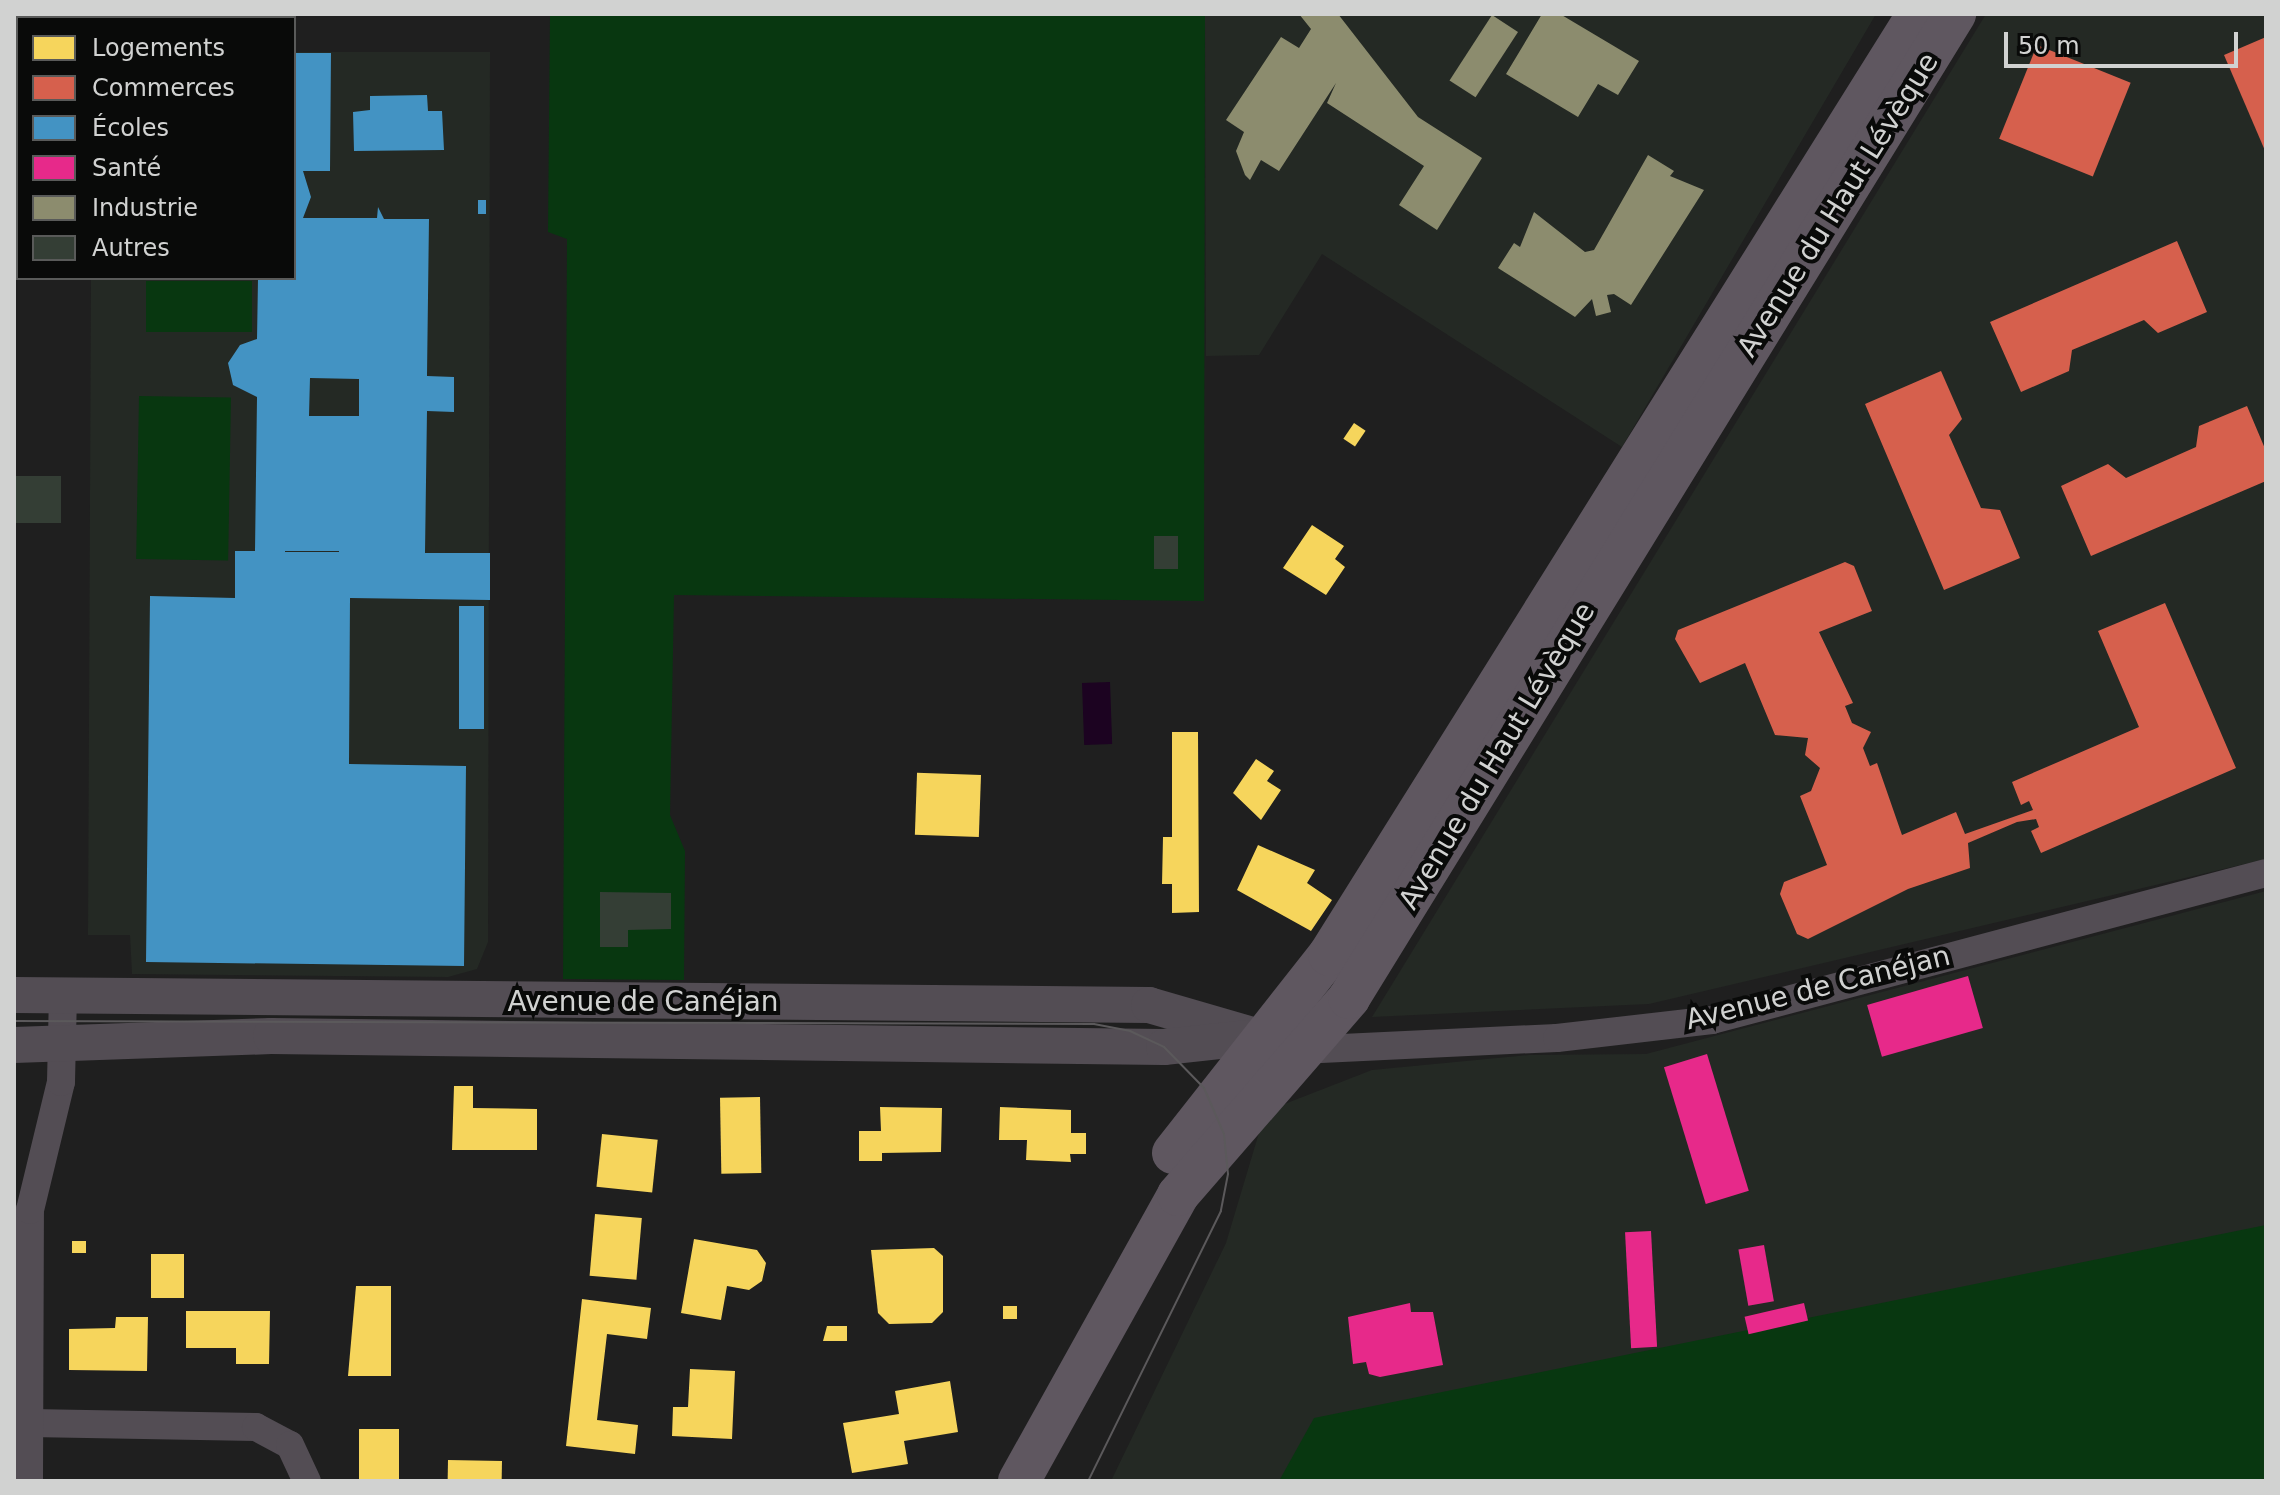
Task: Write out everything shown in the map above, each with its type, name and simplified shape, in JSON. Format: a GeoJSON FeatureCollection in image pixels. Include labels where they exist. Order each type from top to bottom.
{"type":"FeatureCollection","features":[{"type":"Feature","properties":{"kind":"main road","name":"Avenue du Haut Lévèque"},"geometry":{"type":"LineString","coordinates":[[1019,1481],[1178,1195],[1284,1043],[1391,860],[1918,14]]}},
{"type":"Feature","properties":{"kind":"main road","name":"Avenue du Haut Lévèque"},"geometry":{"type":"LineString","coordinates":[[987,1481],[1156,1178],[1284,1043],[1367,971],[1955,14]]}},
{"type":"Feature","properties":{"kind":"street","name":"Avenue de Canéjan"},"geometry":{"type":"LineString","coordinates":[[14,1045],[286,1036],[1164,1047],[1557,1038],[1712,1020],[2266,873]]}},
{"type":"Feature","properties":{"kind":"street","name":"Avenue de Canéjan"},"geometry":{"type":"LineString","coordinates":[[14,995],[1149,1005],[1284,1043]]}},
{"type":"Feature","properties":{"kind":"street"},"geometry":{"type":"LineString","coordinates":[[29,1481],[30,1210],[59,1093],[63,995]]}},
{"type":"Feature","properties":{"kind":"street"},"geometry":{"type":"LineString","coordinates":[[30,1423],[256,1427],[290,1445],[307,1481]]}},
{"type":"Feature","properties":{"kind":"shaded area"},"geometry":{"type":"Polygon","coordinates":[[[1205,14],[1876,14],[1622,447],[1322,254],[1259,355],[1206,356],[1205,14]]]}},
{"type":"Feature","properties":{"kind":"shaded area"},"geometry":{"type":"Polygon","coordinates":[[[1986,14],[2266,14],[2266,859],[1649,1004],[1372,1017],[1986,14]]]}},
{"type":"Feature","properties":{"kind":"shaded area"},"geometry":{"type":"Polygon","coordinates":[[[296,52],[490,52],[488,942],[477,969],[448,977],[132,974],[130,935],[88,935],[91,280],[296,280],[296,52]]]}},
{"type":"Feature","properties":{"kind":"shaded area"},"geometry":{"type":"Polygon","coordinates":[[[1110,682],[1112,744],[1084,745],[1082,683],[1110,682]]]}},
{"type":"Feature","properties":{"kind":"shaded area"},"geometry":{"type":"Polygon","coordinates":[[[2266,891],[2266,1481],[1111,1481],[1226,1243],[1264,1116],[1282,1105],[1372,1070],[1529,1055],[1646,1054],[2266,891]]]}},
{"type":"Feature","properties":{"kind":"green space"},"geometry":{"type":"Polygon","coordinates":[[[550,14],[1205,14],[1204,601],[674,595],[670,815],[685,851],[684,980],[563,979],[567,239],[548,232],[550,14]]]}},
{"type":"Feature","properties":{"kind":"green space"},"geometry":{"type":"Polygon","coordinates":[[[146,281],[252,281],[252,332],[146,332],[146,281]]]}},
{"type":"Feature","properties":{"kind":"green space"},"geometry":{"type":"Polygon","coordinates":[[[139,396],[231,398],[228,561],[136,559],[139,396]]]}},
{"type":"Feature","properties":{"kind":"green space"},"geometry":{"type":"Polygon","coordinates":[[[2266,1225],[2266,1481],[1279,1481],[1314,1418],[2266,1225]]]}},
{"type":"Feature","properties":{"kind":"building: Logements"},"geometry":{"type":"Polygon","coordinates":[[[1354,423],[1366,431],[1355,447],[1343,439],[1354,423]]]}},
{"type":"Feature","properties":{"kind":"building: Logements"},"geometry":{"type":"Polygon","coordinates":[[[1312,525],[1344,546],[1335,559],[1345,567],[1326,595],[1283,568],[1312,525]]]}},
{"type":"Feature","properties":{"kind":"building: Logements"},"geometry":{"type":"Polygon","coordinates":[[[1172,732],[1198,732],[1199,912],[1172,913],[1172,884],[1162,884],[1163,837],[1172,837],[1172,732]]]}},
{"type":"Feature","properties":{"kind":"building: Logements"},"geometry":{"type":"Polygon","coordinates":[[[1256,759],[1274,771],[1267,781],[1281,790],[1261,820],[1233,793],[1256,759]]]}},
{"type":"Feature","properties":{"kind":"building: Logements"},"geometry":{"type":"Polygon","coordinates":[[[917,773],[981,775],[979,837],[915,835],[917,773]]]}},
{"type":"Feature","properties":{"kind":"building: Logements"},"geometry":{"type":"Polygon","coordinates":[[[1258,845],[1315,870],[1307,883],[1332,900],[1311,931],[1237,890],[1258,845]]]}},
{"type":"Feature","properties":{"kind":"building: Logements"},"geometry":{"type":"Polygon","coordinates":[[[454,1086],[473,1086],[473,1108],[537,1109],[537,1150],[452,1150],[454,1086]]]}},
{"type":"Feature","properties":{"kind":"building: Logements"},"geometry":{"type":"Polygon","coordinates":[[[760,1097],[761,1173],[721,1174],[720,1098],[760,1097]]]}},
{"type":"Feature","properties":{"kind":"building: Logements"},"geometry":{"type":"Polygon","coordinates":[[[880,1107],[942,1108],[941,1152],[882,1153],[882,1161],[859,1161],[859,1131],[881,1131],[880,1107]]]}},
{"type":"Feature","properties":{"kind":"building: Logements"},"geometry":{"type":"Polygon","coordinates":[[[1000,1107],[1071,1110],[1071,1133],[1086,1133],[1086,1154],[1070,1154],[1071,1162],[1026,1160],[1027,1140],[999,1140],[1000,1107]]]}},
{"type":"Feature","properties":{"kind":"building: Logements"},"geometry":{"type":"Polygon","coordinates":[[[602,1134],[658,1140],[652,1193],[596,1187],[602,1134]]]}},
{"type":"Feature","properties":{"kind":"building: Logements"},"geometry":{"type":"Polygon","coordinates":[[[595,1214],[642,1218],[636,1280],[590,1276],[595,1214]]]}},
{"type":"Feature","properties":{"kind":"building: Logements"},"geometry":{"type":"Polygon","coordinates":[[[694,1239],[757,1250],[766,1263],[762,1281],[749,1290],[727,1286],[721,1320],[681,1313],[694,1239]]]}},
{"type":"Feature","properties":{"kind":"building: Logements"},"geometry":{"type":"Polygon","coordinates":[[[72,1241],[86,1241],[86,1253],[72,1253],[72,1241]]]}},
{"type":"Feature","properties":{"kind":"building: Logements"},"geometry":{"type":"Polygon","coordinates":[[[934,1248],[943,1256],[943,1312],[932,1323],[889,1324],[878,1313],[871,1250],[934,1248]]]}},
{"type":"Feature","properties":{"kind":"building: Logements"},"geometry":{"type":"Polygon","coordinates":[[[151,1254],[184,1254],[184,1298],[151,1298],[151,1254]]]}},
{"type":"Feature","properties":{"kind":"building: Logements"},"geometry":{"type":"Polygon","coordinates":[[[356,1286],[391,1286],[391,1376],[348,1376],[356,1286]]]}},
{"type":"Feature","properties":{"kind":"building: Logements"},"geometry":{"type":"Polygon","coordinates":[[[582,1299],[651,1308],[647,1339],[607,1334],[597,1420],[638,1425],[635,1454],[566,1446],[582,1299]]]}},
{"type":"Feature","properties":{"kind":"building: Logements"},"geometry":{"type":"Polygon","coordinates":[[[1003,1306],[1017,1306],[1017,1319],[1003,1319],[1003,1306]]]}},
{"type":"Feature","properties":{"kind":"building: Logements"},"geometry":{"type":"Polygon","coordinates":[[[186,1311],[270,1311],[269,1364],[236,1364],[236,1348],[186,1348],[186,1311]]]}},
{"type":"Feature","properties":{"kind":"building: Logements"},"geometry":{"type":"Polygon","coordinates":[[[116,1317],[148,1317],[147,1371],[69,1370],[69,1329],[115,1328],[116,1317]]]}},
{"type":"Feature","properties":{"kind":"building: Logements"},"geometry":{"type":"Polygon","coordinates":[[[827,1326],[847,1326],[847,1341],[823,1341],[827,1326]]]}},
{"type":"Feature","properties":{"kind":"building: Logements"},"geometry":{"type":"Polygon","coordinates":[[[690,1369],[735,1371],[732,1439],[672,1436],[673,1407],[688,1407],[690,1369]]]}},
{"type":"Feature","properties":{"kind":"building: Logements"},"geometry":{"type":"Polygon","coordinates":[[[950,1381],[958,1432],[904,1441],[908,1464],[852,1473],[843,1423],[899,1414],[895,1391],[950,1381]]]}},
{"type":"Feature","properties":{"kind":"building: Logements"},"geometry":{"type":"Polygon","coordinates":[[[359,1429],[399,1429],[399,1481],[359,1481],[359,1429]]]}},
{"type":"Feature","properties":{"kind":"building: Logements"},"geometry":{"type":"Polygon","coordinates":[[[448,1460],[502,1461],[502,1481],[448,1481],[448,1460]]]}},
{"type":"Feature","properties":{"kind":"building: Commerces"},"geometry":{"type":"Polygon","coordinates":[[[2266,37],[2266,153],[2224,55],[2266,37]]]}},
{"type":"Feature","properties":{"kind":"building: Commerces"},"geometry":{"type":"Polygon","coordinates":[[[2037,45],[2131,83],[2093,176],[1999,139],[2037,45]]]}},
{"type":"Feature","properties":{"kind":"building: Commerces"},"geometry":{"type":"Polygon","coordinates":[[[2177,241],[2207,312],[2158,333],[2144,320],[2072,350],[2069,371],[2021,392],[1990,322],[2177,241]]]}},
{"type":"Feature","properties":{"kind":"building: Commerces"},"geometry":{"type":"Polygon","coordinates":[[[1941,371],[1962,419],[1949,435],[1981,508],[2000,510],[2020,558],[1944,590],[1865,404],[1941,371]]]}},
{"type":"Feature","properties":{"kind":"building: Commerces"},"geometry":{"type":"Polygon","coordinates":[[[2247,406],[2266,451],[2266,481],[2091,556],[2061,486],[2108,464],[2126,478],[2196,447],[2199,426],[2247,406]]]}},
{"type":"Feature","properties":{"kind":"building: Commerces"},"geometry":{"type":"Polygon","coordinates":[[[1845,562],[1854,566],[1872,611],[1819,632],[1853,703],[1845,706],[1852,723],[1871,732],[1863,748],[1870,766],[1877,763],[1902,835],[1956,812],[1965,834],[2033,810],[2029,801],[2021,805],[2012,782],[2139,727],[2098,631],[2165,603],[2236,768],[2041,853],[2031,831],[2039,827],[2036,819],[2017,822],[1968,843],[1970,868],[1908,889],[1808,939],[1797,934],[1780,894],[1784,882],[1827,865],[1800,796],[1811,791],[1820,768],[1805,755],[1808,738],[1775,735],[1745,663],[1700,683],[1675,639],[1678,630],[1845,562]]]}},
{"type":"Feature","properties":{"kind":"building: Écoles"},"geometry":{"type":"Polygon","coordinates":[[[296,53],[331,53],[330,171],[303,171],[311,197],[303,218],[377,218],[378,207],[384,219],[429,219],[427,376],[454,377],[454,412],[427,411],[425,553],[490,553],[490,600],[350,598],[349,764],[466,766],[464,966],[146,962],[150,596],[235,598],[235,551],[255,551],[257,397],[233,385],[228,363],[240,345],[257,339],[258,280],[296,280],[296,53]],[[310,378],[309,416],[359,416],[359,379],[310,378]],[[285,551],[285,552],[339,552],[285,551]]]}},
{"type":"Feature","properties":{"kind":"building: Écoles"},"geometry":{"type":"Polygon","coordinates":[[[427,95],[428,111],[442,111],[444,150],[354,151],[353,112],[370,110],[370,96],[427,95]]]}},
{"type":"Feature","properties":{"kind":"building: Écoles"},"geometry":{"type":"Polygon","coordinates":[[[478,200],[486,200],[486,214],[478,214],[478,200]]]}},
{"type":"Feature","properties":{"kind":"building: Écoles"},"geometry":{"type":"Polygon","coordinates":[[[459,606],[484,606],[484,729],[459,729],[459,606]]]}},
{"type":"Feature","properties":{"kind":"building: Santé"},"geometry":{"type":"Polygon","coordinates":[[[1968,976],[1983,1028],[1882,1057],[1867,1005],[1968,976]]]}},
{"type":"Feature","properties":{"kind":"building: Santé"},"geometry":{"type":"Polygon","coordinates":[[[1707,1054],[1749,1191],[1706,1204],[1664,1067],[1707,1054]]]}},
{"type":"Feature","properties":{"kind":"building: Santé"},"geometry":{"type":"Polygon","coordinates":[[[1651,1231],[1657,1347],[1631,1348],[1625,1232],[1651,1231]]]}},
{"type":"Feature","properties":{"kind":"building: Santé"},"geometry":{"type":"Polygon","coordinates":[[[1764,1245],[1774,1301],[1748,1306],[1738,1250],[1764,1245]]]}},
{"type":"Feature","properties":{"kind":"building: Santé"},"geometry":{"type":"Polygon","coordinates":[[[1410,1303],[1411,1312],[1433,1312],[1443,1365],[1380,1377],[1369,1374],[1366,1362],[1353,1364],[1348,1317],[1410,1303]]]}},
{"type":"Feature","properties":{"kind":"building: Santé"},"geometry":{"type":"Polygon","coordinates":[[[1804,1303],[1808,1321],[1749,1334],[1745,1317],[1804,1303]]]}},
{"type":"Feature","properties":{"kind":"building: Industrie"},"geometry":{"type":"Polygon","coordinates":[[[1299,14],[1338,14],[1418,117],[1482,158],[1437,230],[1399,205],[1424,166],[1327,103],[1336,83],[1279,171],[1261,160],[1250,180],[1245,175],[1236,151],[1244,132],[1226,120],[1281,37],[1299,48],[1311,29],[1299,14]]]}},
{"type":"Feature","properties":{"kind":"building: Industrie"},"geometry":{"type":"Polygon","coordinates":[[[1542,14],[1560,14],[1639,61],[1618,95],[1598,84],[1578,117],[1506,74],[1542,14]]]}},
{"type":"Feature","properties":{"kind":"building: Industrie"},"geometry":{"type":"Polygon","coordinates":[[[1492,15],[1518,32],[1476,97],[1450,80],[1492,15]]]}},
{"type":"Feature","properties":{"kind":"building: Industrie"},"geometry":{"type":"Polygon","coordinates":[[[1648,155],[1674,171],[1670,176],[1704,190],[1631,305],[1614,294],[1607,295],[1611,312],[1596,316],[1592,299],[1575,317],[1498,268],[1514,243],[1520,247],[1534,212],[1585,252],[1594,250],[1648,155]]]}},
{"type":"Feature","properties":{"kind":"building: Autres"},"geometry":{"type":"Polygon","coordinates":[[[14,476],[61,476],[61,523],[14,523],[14,476]]]}},
{"type":"Feature","properties":{"kind":"building: Autres"},"geometry":{"type":"Polygon","coordinates":[[[1154,536],[1178,536],[1178,569],[1154,569],[1154,536]]]}},
{"type":"Feature","properties":{"kind":"building: Autres"},"geometry":{"type":"Polygon","coordinates":[[[600,892],[671,893],[671,929],[628,930],[628,947],[600,947],[600,892]]]}},
{"type":"Feature","properties":{"kind":"tram line"},"geometry":{"type":"LineString","coordinates":[[14,1021],[1094,1024],[1130,1031],[1164,1047],[1204,1088],[1224,1134],[1228,1174],[1221,1211],[1088,1481]]}}]}
